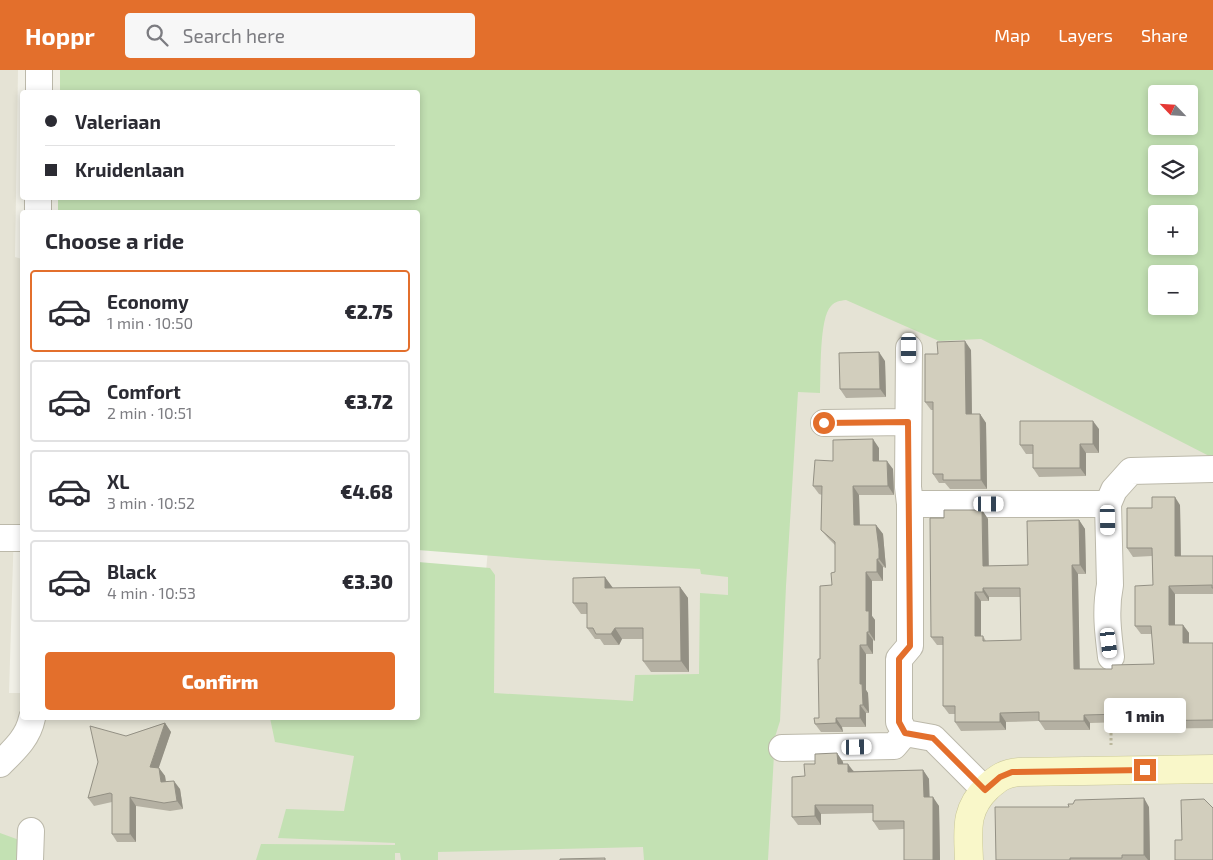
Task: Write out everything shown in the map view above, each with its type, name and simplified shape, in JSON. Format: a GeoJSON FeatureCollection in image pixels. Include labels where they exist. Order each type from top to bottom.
{"type":"FeatureCollection","features":[{"type":"Feature","properties":{"kind":"street"},"geometry":{"type":"LineString","coordinates":[[39,90],[40,70]]}},
{"type":"Feature","properties":{"kind":"street"},"geometry":{"type":"LineString","coordinates":[[905,733],[899,722],[899,659],[910,646],[909,348]]}},
{"type":"Feature","properties":{"kind":"street"},"geometry":{"type":"LineString","coordinates":[[824,423],[908,422]]}},
{"type":"Feature","properties":{"kind":"street"},"geometry":{"type":"LineString","coordinates":[[1111,657],[1108,629],[1110,584],[1108,504],[1114,490],[1131,471],[1213,469]]}},
{"type":"Feature","properties":{"kind":"street"},"geometry":{"type":"LineString","coordinates":[[910,504],[1108,504]]}},
{"type":"Feature","properties":{"kind":"street"},"geometry":{"type":"LineString","coordinates":[[0,538],[20,538]]}},
{"type":"Feature","properties":{"kind":"street"},"geometry":{"type":"LineString","coordinates":[[0,764],[19,746],[26,736],[31,720]]}},
{"type":"Feature","properties":{"kind":"street"},"geometry":{"type":"LineString","coordinates":[[782,748],[894,746],[905,733]]}},
{"type":"Feature","properties":{"kind":"street"},"geometry":{"type":"LineString","coordinates":[[905,733],[933,738],[985,790]]}},
{"type":"Feature","properties":{"kind":"street"},"geometry":{"type":"LineString","coordinates":[[969,860],[970,814],[975,802],[1000,777],[1012,772],[1213,769]]}},
{"type":"Feature","properties":{"kind":"street"},"geometry":{"type":"LineString","coordinates":[[30,860],[31,831]]}},
{"type":"Feature","properties":{"kind":"path"},"geometry":{"type":"LineString","coordinates":[[1111,714],[1112,770]]}},
{"type":"Feature","properties":{"kind":"shaded area"},"geometry":{"type":"Polygon","coordinates":[[[0,70],[18,70],[15,257],[20,258],[20,529],[14,528],[9,693],[20,693],[20,720],[420,720],[420,717],[475,696],[488,549],[799,233],[1213,428],[1213,860],[0,860],[0,70]]]}},
{"type":"Feature","properties":{"kind":"green space"},"geometry":{"type":"Polygon","coordinates":[[[60,70],[1213,70],[1213,458],[981,339],[939,341],[846,300],[836,302],[827,312],[824,322],[821,347],[820,393],[798,392],[780,721],[775,737],[768,860],[644,860],[643,847],[438,852],[438,860],[401,860],[400,853],[395,853],[395,860],[256,860],[261,844],[395,845],[395,843],[278,838],[286,809],[344,811],[354,756],[275,742],[270,720],[420,720],[420,562],[490,568],[495,575],[494,693],[633,701],[635,675],[699,674],[700,593],[728,595],[728,577],[701,574],[700,569],[543,560],[420,550],[420,210],[58,210],[58,200],[420,200],[420,90],[60,90],[60,70]]]}},
{"type":"Feature","properties":{"kind":"green space"},"geometry":{"type":"Polygon","coordinates":[[[0,833],[22,841],[22,860],[0,860],[0,833]]]}},
{"type":"Feature","properties":{"kind":"building"},"geometry":{"type":"Polygon","coordinates":[[[965,341],[966,414],[980,414],[981,480],[943,480],[943,474],[933,474],[933,402],[925,402],[925,354],[938,354],[937,342],[965,341]]]}},
{"type":"Feature","properties":{"kind":"building"},"geometry":{"type":"Polygon","coordinates":[[[879,352],[880,389],[840,389],[839,353],[879,352]]]}},
{"type":"Feature","properties":{"kind":"building"},"geometry":{"type":"Polygon","coordinates":[[[1020,421],[1093,421],[1093,444],[1080,444],[1080,468],[1033,468],[1033,445],[1020,445],[1020,421]]]}},
{"type":"Feature","properties":{"kind":"building"},"geometry":{"type":"Polygon","coordinates":[[[873,439],[873,461],[887,461],[888,486],[853,486],[854,525],[876,525],[879,549],[877,572],[866,572],[866,611],[869,611],[869,632],[867,632],[867,645],[860,645],[860,684],[862,684],[863,705],[860,705],[860,718],[836,718],[836,723],[815,724],[814,718],[819,718],[820,586],[832,585],[831,573],[835,572],[835,542],[821,530],[822,486],[813,486],[815,460],[833,461],[833,440],[873,439]]]}},
{"type":"Feature","properties":{"kind":"building"},"geometry":{"type":"Polygon","coordinates":[[[1152,497],[1175,497],[1175,556],[1213,556],[1213,588],[1212,585],[1169,586],[1169,625],[1183,625],[1183,643],[1213,643],[1213,720],[1123,721],[1123,714],[1084,715],[1084,721],[1039,721],[1039,712],[1000,713],[1000,722],[955,722],[955,706],[943,706],[943,637],[931,637],[930,518],[944,518],[944,510],[982,510],[983,566],[1028,565],[1027,521],[1079,520],[1080,565],[1072,565],[1074,669],[1112,669],[1112,665],[1154,664],[1151,626],[1135,626],[1135,586],[1153,585],[1152,548],[1127,548],[1127,508],[1152,508],[1152,497]],[[983,588],[983,592],[975,592],[975,636],[983,636],[983,641],[1021,640],[1020,588],[983,588]]]}},
{"type":"Feature","properties":{"kind":"building"},"geometry":{"type":"Polygon","coordinates":[[[605,577],[605,588],[680,587],[681,661],[643,661],[643,628],[615,628],[611,634],[596,634],[593,628],[587,628],[587,603],[573,603],[573,578],[605,577]]]}},
{"type":"Feature","properties":{"kind":"building"},"geometry":{"type":"Polygon","coordinates":[[[165,723],[150,767],[159,768],[161,782],[174,781],[177,801],[164,803],[130,797],[130,834],[112,834],[112,794],[88,798],[98,762],[90,726],[126,736],[165,723]]]}},
{"type":"Feature","properties":{"kind":"building"},"geometry":{"type":"Polygon","coordinates":[[[837,753],[838,764],[848,764],[848,772],[923,770],[924,797],[933,797],[933,860],[904,860],[904,821],[873,821],[873,805],[815,805],[815,816],[792,817],[792,777],[805,776],[804,764],[815,764],[815,754],[837,753]]]}},
{"type":"Feature","properties":{"kind":"building"},"geometry":{"type":"Polygon","coordinates":[[[1144,798],[1144,855],[1122,855],[1122,858],[1070,858],[1070,860],[996,860],[995,807],[1069,807],[1068,804],[1073,804],[1075,800],[1144,798]]]}},
{"type":"Feature","properties":{"kind":"building"},"geometry":{"type":"Polygon","coordinates":[[[1204,799],[1213,808],[1213,860],[1175,860],[1175,840],[1182,840],[1181,800],[1204,799]]]}},
{"type":"Feature","properties":{"kind":"building"},"geometry":{"type":"Polygon","coordinates":[[[605,858],[605,860],[560,860],[560,859],[605,858]]]}},
{"type":"Feature","properties":{"kind":"route"},"geometry":{"type":"LineString","coordinates":[[824,423],[908,422],[910,646],[899,659],[899,722],[905,733],[933,738],[985,790],[995,780],[1012,772],[1145,770]]}}]}
